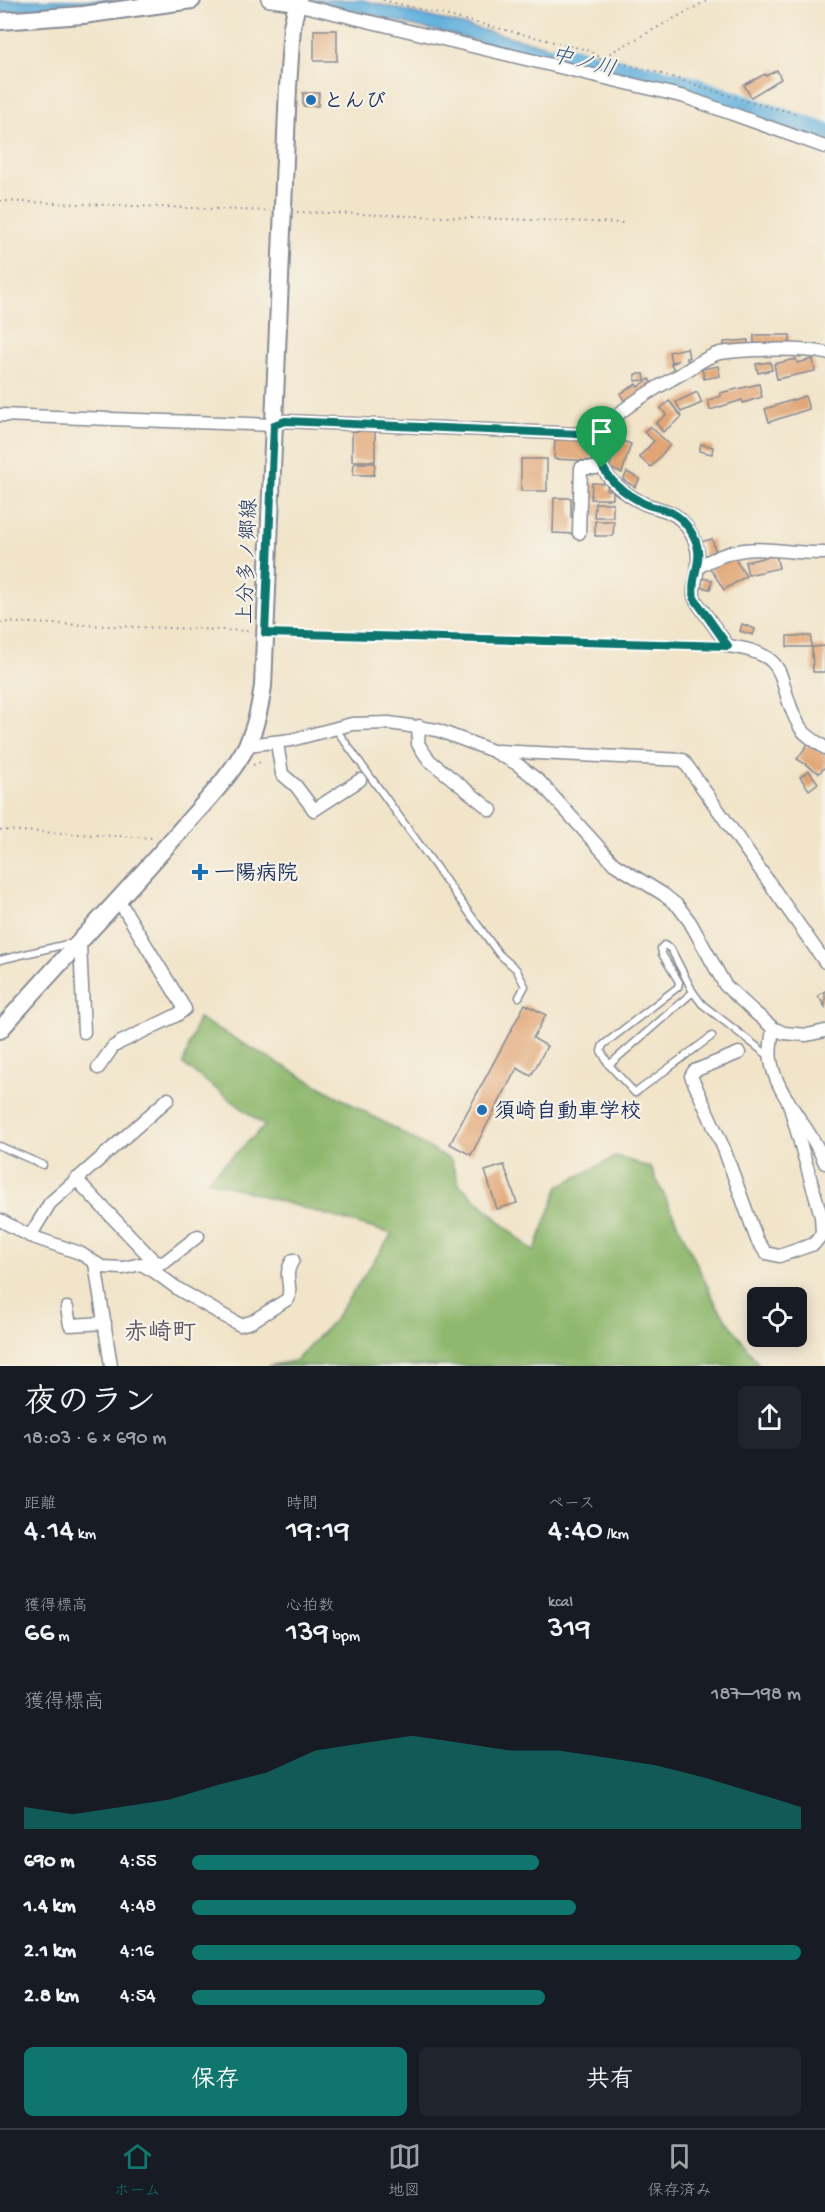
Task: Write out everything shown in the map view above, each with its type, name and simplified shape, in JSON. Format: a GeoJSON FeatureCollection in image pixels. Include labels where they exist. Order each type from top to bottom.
{"type":"FeatureCollection","features":[{"type":"Feature","properties":{"kind":"main road"},"geometry":{"type":"LineString","coordinates":[[0,21],[83,15],[152,3],[192,0]]}},
{"type":"Feature","properties":{"kind":"main road","name":"上分多ノ郷線"},"geometry":{"type":"LineString","coordinates":[[0,1030],[80,940],[119,901],[237,762],[247,745],[261,703],[288,87],[292,26],[297,2]]}},
{"type":"Feature","properties":{"kind":"street"},"geometry":{"type":"LineString","coordinates":[[268,0],[297,2],[684,97],[825,147]]}},
{"type":"Feature","properties":{"kind":"street"},"geometry":{"type":"LineString","coordinates":[[825,353],[813,350],[720,353],[659,385],[632,403],[601,435],[598,443],[602,468],[615,484],[645,504],[673,513],[680,518],[695,540],[699,551],[694,598],[728,646],[750,649],[764,654],[773,663],[784,681],[801,729],[825,748]]}},
{"type":"Feature","properties":{"kind":"street"},"geometry":{"type":"LineString","coordinates":[[0,415],[274,425],[285,421],[601,435]]}},
{"type":"Feature","properties":{"kind":"street"},"geometry":{"type":"LineString","coordinates":[[579,533],[581,468],[602,468]]}},
{"type":"Feature","properties":{"kind":"street"},"geometry":{"type":"LineString","coordinates":[[698,567],[727,552],[745,549],[825,553]]}},
{"type":"Feature","properties":{"kind":"street"},"geometry":{"type":"LineString","coordinates":[[247,745],[277,743],[335,728],[370,723],[419,726],[454,735],[493,750],[517,764],[540,782],[614,864],[663,894],[678,906],[690,922],[725,985],[773,1028],[795,1035],[825,1031]]}},
{"type":"Feature","properties":{"kind":"street"},"geometry":{"type":"LineString","coordinates":[[419,726],[418,744],[429,760],[491,810]]}},
{"type":"Feature","properties":{"kind":"street"},"geometry":{"type":"LineString","coordinates":[[277,743],[282,774],[296,786],[314,810],[360,780]]}},
{"type":"Feature","properties":{"kind":"street"},"geometry":{"type":"LineString","coordinates":[[493,750],[683,760],[825,962]]}},
{"type":"Feature","properties":{"kind":"street"},"geometry":{"type":"LineString","coordinates":[[98,1068],[113,1047],[185,1009],[119,901]]}},
{"type":"Feature","properties":{"kind":"street"},"geometry":{"type":"LineString","coordinates":[[80,940],[84,1032]]}},
{"type":"Feature","properties":{"kind":"street"},"geometry":{"type":"LineString","coordinates":[[773,1028],[770,1058],[773,1070],[788,1100],[815,1140],[825,1163]]}},
{"type":"Feature","properties":{"kind":"street"},"geometry":{"type":"LineString","coordinates":[[739,1053],[694,1071],[691,1076],[724,1149],[757,1240],[761,1248],[772,1256],[779,1256],[814,1244],[822,1234],[821,1216],[788,1100]]}},
{"type":"Feature","properties":{"kind":"street"},"geometry":{"type":"LineString","coordinates":[[30,1236],[50,1203],[168,1099]]}},
{"type":"Feature","properties":{"kind":"street"},"geometry":{"type":"LineString","coordinates":[[76,1179],[153,1265],[190,1297],[220,1312],[235,1323],[245,1324],[288,1299],[290,1289],[287,1275],[292,1260]]}},
{"type":"Feature","properties":{"kind":"street"},"geometry":{"type":"LineString","coordinates":[[0,1220],[30,1236],[80,1253],[102,1267],[109,1268],[165,1262],[198,1236]]}},
{"type":"Feature","properties":{"kind":"street"},"geometry":{"type":"LineString","coordinates":[[96,1263],[111,1366]]}},
{"type":"Feature","properties":{"kind":"street"},"geometry":{"type":"LineString","coordinates":[[67,1308],[70,1325],[105,1323]]}},
{"type":"Feature","properties":{"kind":"lane"},"geometry":{"type":"LineString","coordinates":[[335,728],[499,954],[516,969],[525,986],[519,997]]}},
{"type":"Feature","properties":{"kind":"lane"},"geometry":{"type":"LineString","coordinates":[[0,960],[41,952],[80,940]]}},
{"type":"Feature","properties":{"kind":"lane"},"geometry":{"type":"LineString","coordinates":[[712,1036],[635,1094],[609,1065],[601,1051],[603,1046],[678,987],[679,982],[662,954],[661,948],[664,945],[672,949],[693,992],[702,1004],[770,1058]]}},
{"type":"Feature","properties":{"kind":"lane"},"geometry":{"type":"LineString","coordinates":[[609,1065],[693,992]]}},
{"type":"Feature","properties":{"kind":"lane"},"geometry":{"type":"LineString","coordinates":[[0,1146],[43,1165]]}},
{"type":"Feature","properties":{"kind":"path"},"geometry":{"type":"LineString","coordinates":[[384,0],[587,50],[601,58],[659,73],[749,102],[799,114]]}},
{"type":"Feature","properties":{"kind":"path"},"geometry":{"type":"LineString","coordinates":[[598,62],[601,58],[708,0]]}},
{"type":"Feature","properties":{"kind":"path"},"geometry":{"type":"LineString","coordinates":[[0,201],[623,223]]}},
{"type":"Feature","properties":{"kind":"path"},"geometry":{"type":"LineString","coordinates":[[0,622],[265,633],[728,646]]}},
{"type":"Feature","properties":{"kind":"path"},"geometry":{"type":"LineString","coordinates":[[0,830],[154,837],[169,844]]}},
{"type":"Feature","properties":{"kind":"green space"},"geometry":{"type":"Polygon","coordinates":[[[198,1018],[451,1160],[459,1184],[534,1252],[559,1186],[617,1156],[651,1168],[717,1306],[760,1366],[268,1366],[295,1361],[334,1320],[392,1234],[207,1180],[265,1126],[183,1064],[198,1018]]]}},
{"type":"Feature","properties":{"kind":"water"},"geometry":{"type":"Polygon","coordinates":[[[0,0],[122,0],[0,13],[0,0]]]}},
{"type":"Feature","properties":{"kind":"water"},"geometry":{"type":"Polygon","coordinates":[[[309,0],[362,0],[591,57],[587,68],[309,0]]]}},
{"type":"Feature","properties":{"kind":"building"},"geometry":{"type":"Polygon","coordinates":[[[314,30],[337,30],[337,61],[314,61],[314,30]]]}},
{"type":"Feature","properties":{"kind":"building"},"geometry":{"type":"Polygon","coordinates":[[[777,70],[781,79],[751,97],[744,85],[777,70]]]}},
{"type":"Feature","properties":{"kind":"building","name":"とんび"},"geometry":{"type":"Polygon","coordinates":[[[303,93],[319,93],[318,106],[303,106],[303,93]]]}},
{"type":"Feature","properties":{"kind":"building"},"geometry":{"type":"Polygon","coordinates":[[[754,335],[790,335],[790,345],[754,345],[754,335]]]}},
{"type":"Feature","properties":{"kind":"building"},"geometry":{"type":"Polygon","coordinates":[[[748,340],[748,347],[724,349],[724,342],[748,340]]]}},
{"type":"Feature","properties":{"kind":"building"},"geometry":{"type":"Polygon","coordinates":[[[687,348],[689,358],[686,358],[689,363],[675,371],[671,364],[678,361],[671,362],[669,352],[687,348]]]}},
{"type":"Feature","properties":{"kind":"building"},"geometry":{"type":"Polygon","coordinates":[[[796,359],[797,363],[813,359],[815,371],[777,379],[774,364],[796,359]]]}},
{"type":"Feature","properties":{"kind":"building"},"geometry":{"type":"Polygon","coordinates":[[[770,362],[772,370],[758,373],[756,364],[770,362]]]}},
{"type":"Feature","properties":{"kind":"building"},"geometry":{"type":"Polygon","coordinates":[[[718,366],[720,376],[704,379],[702,369],[718,366]]]}},
{"type":"Feature","properties":{"kind":"building"},"geometry":{"type":"Polygon","coordinates":[[[635,374],[644,374],[645,380],[635,381],[635,374]]]}},
{"type":"Feature","properties":{"kind":"building"},"geometry":{"type":"Polygon","coordinates":[[[649,379],[653,385],[626,403],[620,394],[636,384],[638,387],[649,379]]]}},
{"type":"Feature","properties":{"kind":"building"},"geometry":{"type":"Polygon","coordinates":[[[759,384],[762,397],[743,403],[742,400],[710,410],[708,400],[721,396],[720,393],[759,384]]]}},
{"type":"Feature","properties":{"kind":"building"},"geometry":{"type":"Polygon","coordinates":[[[697,392],[702,403],[681,412],[676,402],[697,392]]]}},
{"type":"Feature","properties":{"kind":"building"},"geometry":{"type":"Polygon","coordinates":[[[805,396],[809,409],[769,422],[765,409],[805,396]]]}},
{"type":"Feature","properties":{"kind":"building"},"geometry":{"type":"Polygon","coordinates":[[[669,401],[682,417],[663,432],[656,423],[666,415],[661,408],[669,401]]]}},
{"type":"Feature","properties":{"kind":"building"},"geometry":{"type":"Polygon","coordinates":[[[650,426],[670,445],[651,467],[639,457],[654,441],[644,432],[650,426]]]}},
{"type":"Feature","properties":{"kind":"building"},"geometry":{"type":"Polygon","coordinates":[[[375,430],[375,461],[352,461],[352,431],[375,430]]]}},
{"type":"Feature","properties":{"kind":"building"},"geometry":{"type":"Polygon","coordinates":[[[555,439],[592,440],[592,461],[554,459],[555,439]]]}},
{"type":"Feature","properties":{"kind":"building"},"geometry":{"type":"Polygon","coordinates":[[[620,440],[631,444],[622,473],[609,468],[620,440]]]}},
{"type":"Feature","properties":{"kind":"building"},"geometry":{"type":"Polygon","coordinates":[[[701,444],[713,447],[712,454],[699,451],[701,444]]]}},
{"type":"Feature","properties":{"kind":"building"},"geometry":{"type":"Polygon","coordinates":[[[521,459],[547,459],[547,491],[521,491],[521,459]]]}},
{"type":"Feature","properties":{"kind":"building"},"geometry":{"type":"Polygon","coordinates":[[[354,463],[375,463],[374,475],[353,475],[354,463]]]}},
{"type":"Feature","properties":{"kind":"building"},"geometry":{"type":"Polygon","coordinates":[[[627,472],[640,479],[635,487],[623,480],[627,472]]]}},
{"type":"Feature","properties":{"kind":"building"},"geometry":{"type":"Polygon","coordinates":[[[592,483],[608,484],[607,490],[613,490],[613,499],[591,499],[592,483]]]}},
{"type":"Feature","properties":{"kind":"building"},"geometry":{"type":"Polygon","coordinates":[[[554,498],[571,498],[574,534],[553,533],[554,498]]]}},
{"type":"Feature","properties":{"kind":"building"},"geometry":{"type":"Polygon","coordinates":[[[595,503],[613,503],[613,517],[594,517],[595,503]]]}},
{"type":"Feature","properties":{"kind":"building"},"geometry":{"type":"Polygon","coordinates":[[[595,521],[614,521],[613,536],[595,536],[595,521]]]}},
{"type":"Feature","properties":{"kind":"building"},"geometry":{"type":"Polygon","coordinates":[[[712,539],[716,553],[705,556],[701,542],[712,539]]]}},
{"type":"Feature","properties":{"kind":"building"},"geometry":{"type":"Polygon","coordinates":[[[732,554],[746,576],[724,590],[710,568],[732,554]]]}},
{"type":"Feature","properties":{"kind":"building"},"geometry":{"type":"Polygon","coordinates":[[[776,555],[779,568],[748,575],[745,562],[776,555]]]}},
{"type":"Feature","properties":{"kind":"building"},"geometry":{"type":"Polygon","coordinates":[[[702,578],[712,580],[710,589],[700,587],[702,578]]]}},
{"type":"Feature","properties":{"kind":"building"},"geometry":{"type":"Polygon","coordinates":[[[742,624],[755,629],[753,635],[740,631],[742,624]]]}},
{"type":"Feature","properties":{"kind":"building"},"geometry":{"type":"Polygon","coordinates":[[[787,636],[811,636],[811,647],[787,647],[787,636]]]}},
{"type":"Feature","properties":{"kind":"building"},"geometry":{"type":"Polygon","coordinates":[[[825,646],[825,672],[813,672],[812,647],[825,646]]]}},
{"type":"Feature","properties":{"kind":"building"},"geometry":{"type":"Polygon","coordinates":[[[808,744],[825,755],[825,767],[819,773],[797,759],[808,744]]]}},
{"type":"Feature","properties":{"kind":"building"},"geometry":{"type":"Polygon","coordinates":[[[809,771],[818,783],[809,790],[800,777],[809,771]]]}},
{"type":"Feature","properties":{"kind":"building"},"geometry":{"type":"Polygon","coordinates":[[[825,991],[825,1007],[818,996],[825,991]]]}},
{"type":"Feature","properties":{"kind":"building","name":"須崎自動車学校"},"geometry":{"type":"Polygon","coordinates":[[[525,1004],[546,1015],[533,1038],[547,1046],[531,1076],[517,1068],[471,1155],[450,1144],[525,1004]]]}},
{"type":"Feature","properties":{"kind":"building"},"geometry":{"type":"Polygon","coordinates":[[[504,1165],[517,1203],[497,1209],[485,1171],[504,1165]]]}},
{"type":"Feature","properties":{"kind":"waterway","name":"中ノ川"},"geometry":{"type":"LineString","coordinates":[[559,55],[685,85],[825,134]]}},
{"type":"Feature","properties":{"kind":"place","name":"とんび"},"geometry":{"type":"Point","coordinates":[311,100]}},
{"type":"Feature","properties":{"kind":"place","name":"一陽病院"},"geometry":{"type":"Point","coordinates":[200,872]}},
{"type":"Feature","properties":{"kind":"place","name":"須崎自動車学校"},"geometry":{"type":"Point","coordinates":[482,1110]}},
{"type":"Feature","properties":{"kind":"district","name":"赤崎町"},"geometry":{"type":"Point","coordinates":[160,1331]}},
{"type":"Feature","properties":{"kind":"route"},"geometry":{"type":"LineString","coordinates":[[285,421],[601,435],[598,443],[602,468],[615,484],[630,495],[645,504],[673,513],[690,531],[699,551],[694,598],[728,646],[265,633],[274,425],[285,421]]}}]}
